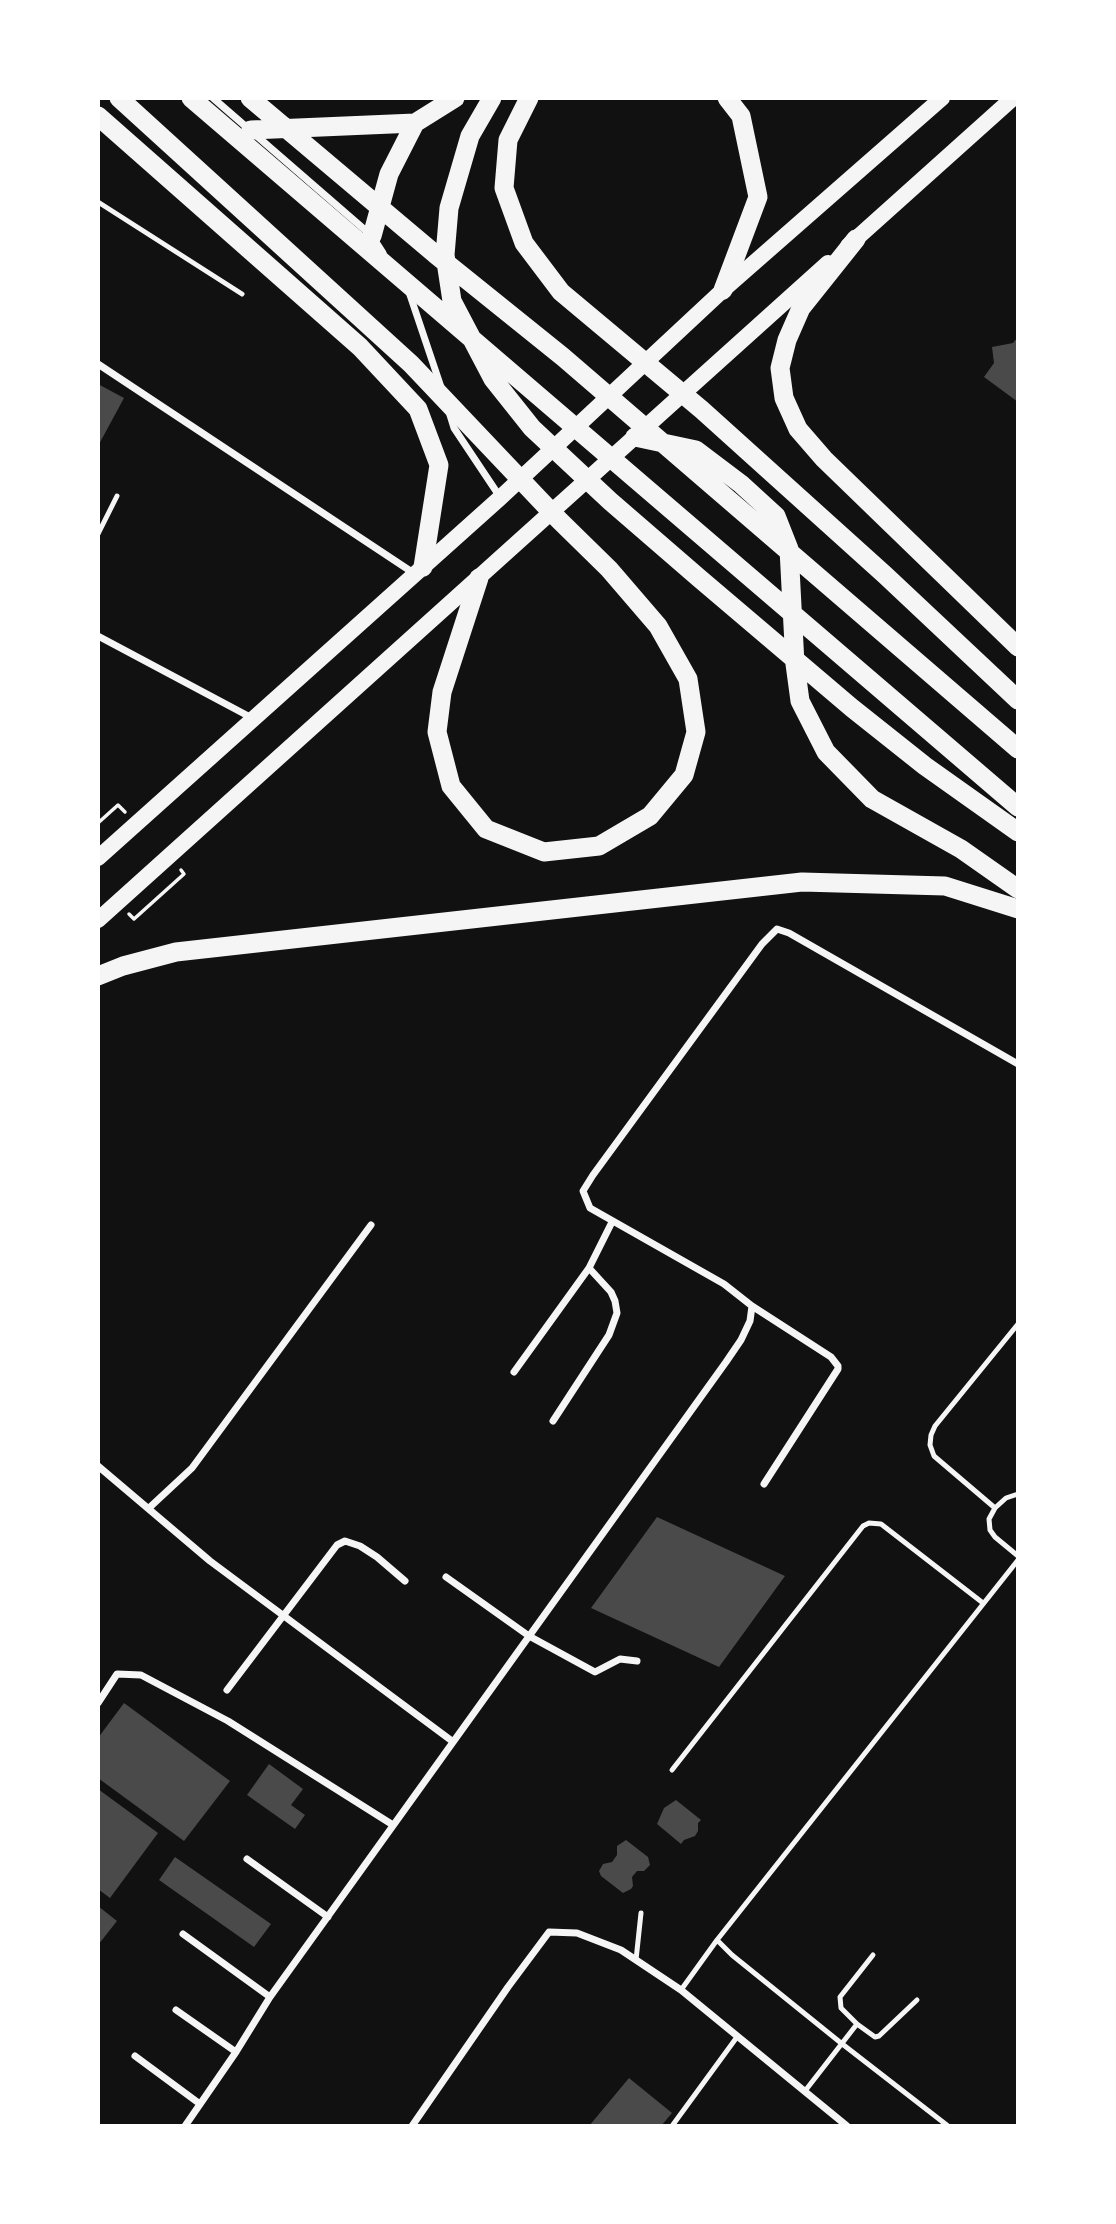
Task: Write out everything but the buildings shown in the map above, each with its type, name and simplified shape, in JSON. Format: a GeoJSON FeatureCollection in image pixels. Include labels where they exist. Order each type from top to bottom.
{"type":"FeatureCollection","features":[{"type":"Feature","properties":{"kind":"highway"},"geometry":{"type":"LineString","coordinates":[[119,98],[411,364],[609,569],[658,626],[688,679],[696,732],[684,775],[650,816],[599,846],[544,852],[486,829],[451,786],[438,732],[442,692],[479,578]]}},
{"type":"Feature","properties":{"kind":"highway"},"geometry":{"type":"LineString","coordinates":[[191,98],[1018,807]]}},
{"type":"Feature","properties":{"kind":"highway"},"geometry":{"type":"LineString","coordinates":[[250,98],[435,254],[563,357],[1018,749]]}},
{"type":"Feature","properties":{"kind":"highway"},"geometry":{"type":"LineString","coordinates":[[251,130],[415,123],[455,98]]}},
{"type":"Feature","properties":{"kind":"highway"},"geometry":{"type":"LineString","coordinates":[[492,98],[470,136],[449,208],[446,255],[452,301],[493,379],[532,428],[689,570],[852,708],[925,766],[1018,832]]}},
{"type":"Feature","properties":{"kind":"highway"},"geometry":{"type":"LineString","coordinates":[[529,98],[508,140],[504,188],[524,243],[561,292],[702,410],[885,575],[1018,700]]}},
{"type":"Feature","properties":{"kind":"highway"},"geometry":{"type":"LineString","coordinates":[[723,290],[758,197],[741,116],[727,98]]}},
{"type":"Feature","properties":{"kind":"highway"},"geometry":{"type":"LineString","coordinates":[[98,116],[360,347],[418,409],[439,466],[419,570]]}},
{"type":"Feature","properties":{"kind":"highway"},"geometry":{"type":"LineString","coordinates":[[372,236],[389,174],[415,123]]}},
{"type":"Feature","properties":{"kind":"highway"},"geometry":{"type":"LineString","coordinates":[[856,239],[802,309],[787,340],[780,368],[784,398],[798,429],[824,458],[1018,648]]}},
{"type":"Feature","properties":{"kind":"highway"},"geometry":{"type":"LineString","coordinates":[[635,437],[696,450],[741,484],[776,516],[789,549],[795,664],[800,701],[826,752],[872,799],[961,849],[1018,889]]}},
{"type":"Feature","properties":{"kind":"highway"},"geometry":{"type":"LineString","coordinates":[[98,976],[123,966],[176,952],[802,882],[945,886],[1018,909]]}},
{"type":"Feature","properties":{"kind":"main road"},"geometry":{"type":"LineString","coordinates":[[98,858],[500,498],[723,290],[942,98]]}},
{"type":"Feature","properties":{"kind":"main road"},"geometry":{"type":"LineString","coordinates":[[98,920],[1013,98]]}},
{"type":"Feature","properties":{"kind":"street"},"geometry":{"type":"LineString","coordinates":[[213,98],[372,236],[413,299],[454,428],[500,498]]}},
{"type":"Feature","properties":{"kind":"street"},"geometry":{"type":"LineString","coordinates":[[98,364],[419,570]]}},
{"type":"Feature","properties":{"kind":"street"},"geometry":{"type":"LineString","coordinates":[[98,636],[253,719]]}},
{"type":"Feature","properties":{"kind":"street"},"geometry":{"type":"LineString","coordinates":[[764,1485],[838,1366],[831,1357],[752,1307],[724,1284],[590,1208],[583,1191],[762,944],[777,929],[789,933],[1018,1064]]}},
{"type":"Feature","properties":{"kind":"street"},"geometry":{"type":"LineString","coordinates":[[514,1372],[589,1268],[612,1222]]}},
{"type":"Feature","properties":{"kind":"street"},"geometry":{"type":"LineString","coordinates":[[149,1508],[192,1468],[370,1225]]}},
{"type":"Feature","properties":{"kind":"street"},"geometry":{"type":"LineString","coordinates":[[553,1421],[609,1335],[617,1313],[611,1292],[589,1268]]}},
{"type":"Feature","properties":{"kind":"street"},"geometry":{"type":"LineString","coordinates":[[185,2126],[270,1997],[726,1362],[750,1321],[752,1307]]}},
{"type":"Feature","properties":{"kind":"street"},"geometry":{"type":"LineString","coordinates":[[98,1466],[210,1561],[452,1741]]}},
{"type":"Feature","properties":{"kind":"street"},"geometry":{"type":"LineString","coordinates":[[227,1690],[332,1550],[345,1541],[360,1546],[377,1557],[405,1581]]}},
{"type":"Feature","properties":{"kind":"street"},"geometry":{"type":"LineString","coordinates":[[446,1577],[530,1636],[595,1672],[620,1660],[637,1661]]}},
{"type":"Feature","properties":{"kind":"street"},"geometry":{"type":"LineString","coordinates":[[98,1703],[117,1674],[141,1675],[228,1721],[393,1825]]}},
{"type":"Feature","properties":{"kind":"street"},"geometry":{"type":"LineString","coordinates":[[247,1859],[328,1917]]}},
{"type":"Feature","properties":{"kind":"street"},"geometry":{"type":"LineString","coordinates":[[412,2126],[508,1987],[549,1933],[577,1933],[621,1950],[681,1990],[847,2126]]}},
{"type":"Feature","properties":{"kind":"street"},"geometry":{"type":"LineString","coordinates":[[183,1934],[270,1997]]}},
{"type":"Feature","properties":{"kind":"street"},"geometry":{"type":"LineString","coordinates":[[177,2010],[236,2052]]}},
{"type":"Feature","properties":{"kind":"street"},"geometry":{"type":"LineString","coordinates":[[135,2056],[200,2104]]}},
{"type":"Feature","properties":{"kind":"lane"},"geometry":{"type":"LineString","coordinates":[[98,202],[242,294]]}},
{"type":"Feature","properties":{"kind":"lane"},"geometry":{"type":"LineString","coordinates":[[98,534],[117,496]]}},
{"type":"Feature","properties":{"kind":"lane"},"geometry":{"type":"LineString","coordinates":[[995,1508],[934,1456],[931,1451],[931,1435],[935,1426],[1018,1324]]}},
{"type":"Feature","properties":{"kind":"lane"},"geometry":{"type":"LineString","coordinates":[[681,1990],[717,1940],[1018,1558],[989,1530],[989,1519],[995,1508],[1006,1498],[1018,1494]]}},
{"type":"Feature","properties":{"kind":"lane"},"geometry":{"type":"LineString","coordinates":[[672,1770],[863,1526],[869,1522],[881,1524],[984,1603]]}},
{"type":"Feature","properties":{"kind":"lane"},"geometry":{"type":"LineString","coordinates":[[636,1960],[641,1913]]}},
{"type":"Feature","properties":{"kind":"lane"},"geometry":{"type":"LineString","coordinates":[[717,1940],[841,2043],[948,2126]]}},
{"type":"Feature","properties":{"kind":"lane"},"geometry":{"type":"LineString","coordinates":[[873,1955],[840,1997],[841,2008],[875,2037],[917,2000]]}},
{"type":"Feature","properties":{"kind":"lane"},"geometry":{"type":"LineString","coordinates":[[805,2091],[857,2024]]}},
{"type":"Feature","properties":{"kind":"lane"},"geometry":{"type":"LineString","coordinates":[[672,2126],[737,2037]]}},
{"type":"Feature","properties":{"kind":"path"},"geometry":{"type":"LineString","coordinates":[[98,823],[118,805],[136,823]]}}]}
